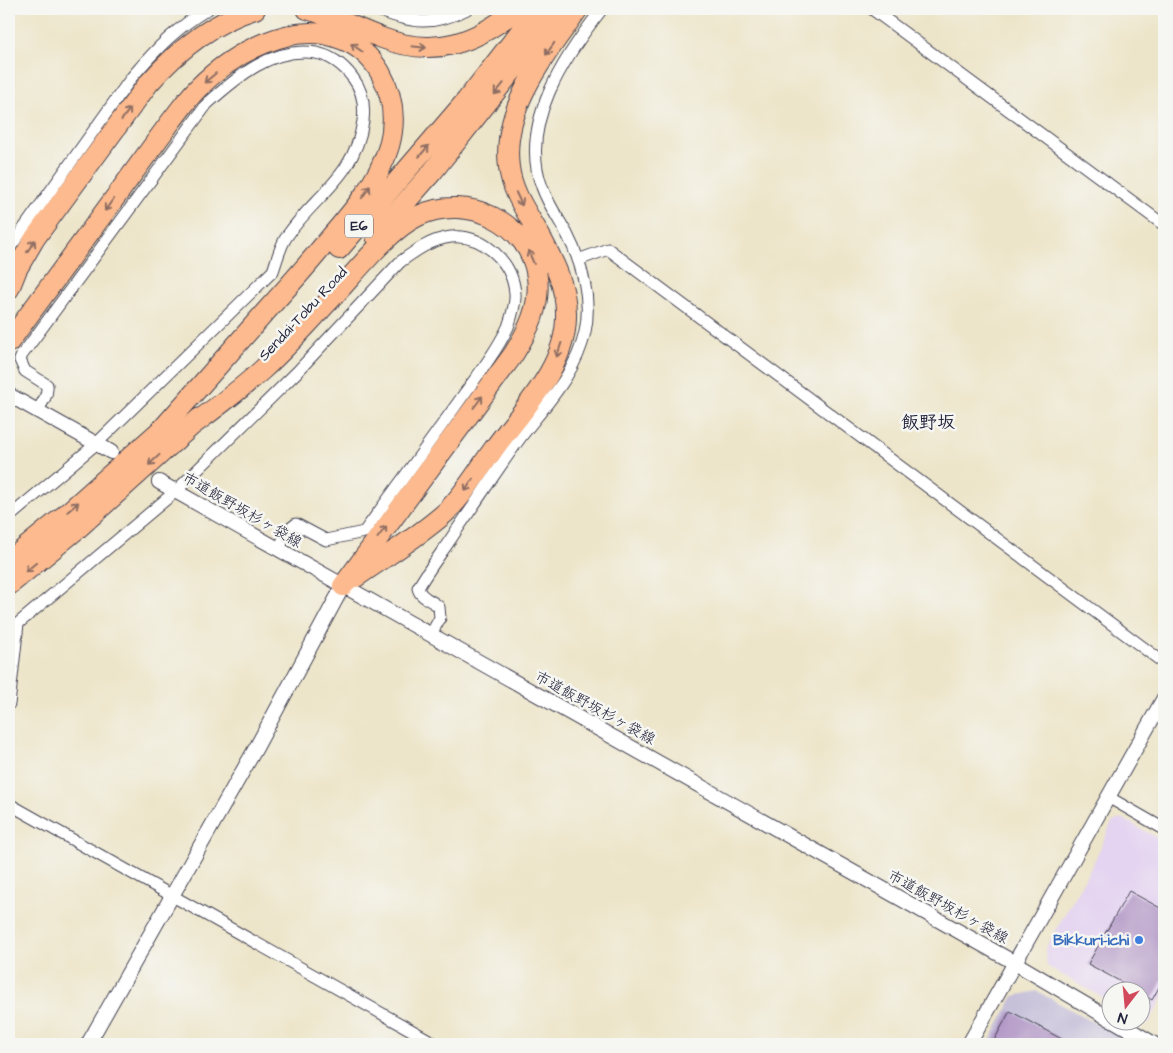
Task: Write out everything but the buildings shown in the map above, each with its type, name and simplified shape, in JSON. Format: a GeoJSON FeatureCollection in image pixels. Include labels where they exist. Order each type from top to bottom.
{"type":"FeatureCollection","features":[{"type":"Feature","properties":{"kind":"highway"},"geometry":{"type":"LineString","coordinates":[[9,289],[17,269],[36,238],[148,84],[188,45],[205,33],[239,14],[255,9]]}},
{"type":"Feature","properties":{"kind":"highway"},"geometry":{"type":"LineString","coordinates":[[307,9],[383,38],[402,44],[429,48],[456,44],[474,38],[494,27],[517,9]]}},
{"type":"Feature","properties":{"kind":"highway","name":"Sendai-Tobu Road"},"geometry":{"type":"LineString","coordinates":[[9,561],[163,428],[304,288],[466,101],[538,9]]}},
{"type":"Feature","properties":{"kind":"highway","name":"Sendai-Tobu Road"},"geometry":{"type":"LineString","coordinates":[[9,585],[84,523],[190,427],[255,364],[362,252],[439,164],[561,9]]}},
{"type":"Feature","properties":{"kind":"highway"},"geometry":{"type":"LineString","coordinates":[[344,586],[416,536],[455,503],[535,394],[556,360],[566,318],[563,287],[558,271],[519,200],[512,182],[509,168],[509,138],[517,110],[530,80],[578,9]]}},
{"type":"Feature","properties":{"kind":"highway"},"geometry":{"type":"LineString","coordinates":[[9,342],[172,120],[198,88],[222,68],[266,42],[294,34],[321,33],[334,36],[357,47],[378,68],[385,80],[391,104],[392,132],[384,161],[346,220],[163,428]]}},
{"type":"Feature","properties":{"kind":"highway"},"geometry":{"type":"LineString","coordinates":[[190,427],[262,370],[390,236],[417,216],[450,207],[466,208],[484,212],[499,219],[512,230],[524,244],[532,260],[537,277],[536,309],[531,324],[513,355],[344,586]]}},
{"type":"Feature","properties":{"kind":"street"},"geometry":{"type":"LineString","coordinates":[[9,249],[138,70],[154,51],[178,28],[208,9]]}},
{"type":"Feature","properties":{"kind":"street"},"geometry":{"type":"LineString","coordinates":[[375,9],[425,22],[454,16],[467,9]]}},
{"type":"Feature","properties":{"kind":"street"},"geometry":{"type":"LineString","coordinates":[[431,634],[440,618],[439,607],[422,596],[418,588],[518,441],[562,383],[576,359],[582,344],[588,314],[584,280],[567,234],[542,187],[536,165],[536,143],[547,97],[559,71],[602,9]]}},
{"type":"Feature","properties":{"kind":"street"},"geometry":{"type":"LineString","coordinates":[[872,9],[1164,225]]}},
{"type":"Feature","properties":{"kind":"street"},"geometry":{"type":"LineString","coordinates":[[9,517],[96,444],[273,271],[286,237],[336,182],[347,167],[357,147],[364,114],[363,98],[357,84],[340,63],[318,53],[298,52],[281,55],[257,65],[229,84],[207,104],[22,355],[20,360],[25,371],[47,385],[48,391],[45,400],[37,411]]}},
{"type":"Feature","properties":{"kind":"street"},"geometry":{"type":"LineString","coordinates":[[9,704],[13,628],[176,491],[298,372],[400,262],[420,248],[451,237],[475,241],[487,247],[501,258],[509,271],[515,295],[508,326],[484,365],[364,532],[326,540],[296,524],[287,531],[279,550]]}},
{"type":"Feature","properties":{"kind":"street"},"geometry":{"type":"LineString","coordinates":[[578,260],[608,249],[1164,663]]}},
{"type":"Feature","properties":{"kind":"street"},"geometry":{"type":"LineString","coordinates":[[9,395],[111,452]]}},
{"type":"Feature","properties":{"kind":"street","name":"市道飯野坂杉ヶ袋線"},"geometry":{"type":"LineString","coordinates":[[159,482],[1015,963],[1100,1013]]}},
{"type":"Feature","properties":{"kind":"street"},"geometry":{"type":"LineString","coordinates":[[88,1044],[258,746],[344,586]]}},
{"type":"Feature","properties":{"kind":"street"},"geometry":{"type":"LineString","coordinates":[[969,1044],[1164,698]]}},
{"type":"Feature","properties":{"kind":"street"},"geometry":{"type":"LineString","coordinates":[[1108,797],[1164,829]]}},
{"type":"Feature","properties":{"kind":"street"},"geometry":{"type":"LineString","coordinates":[[9,804],[436,1044]]}},
{"type":"Feature","properties":{"kind":"street","name":"市道飯野坂杉ヶ袋線"},"geometry":{"type":"LineString","coordinates":[[1130,1030],[1154,1044]]}},
{"type":"Feature","properties":{"kind":"shaded area"},"geometry":{"type":"Polygon","coordinates":[[[1122,818],[1164,842],[1164,995],[1150,1020],[1150,980],[1100,980],[1100,996],[1047,966],[1045,949],[1093,864],[1112,822],[1122,818]]]}},
{"type":"Feature","properties":{"kind":"shaded area"},"geometry":{"type":"Polygon","coordinates":[[[1037,991],[1100,1026],[1100,1030],[1108,1030],[1133,1044],[988,1044],[1014,996],[1037,991]]]}},
{"type":"Feature","properties":{"kind":"place","name":"Bikkuri-ichi"},"geometry":{"type":"Point","coordinates":[1139,940]}},
{"type":"Feature","properties":{"kind":"district","name":"飯野坂"},"geometry":{"type":"Point","coordinates":[928,422]}}]}
